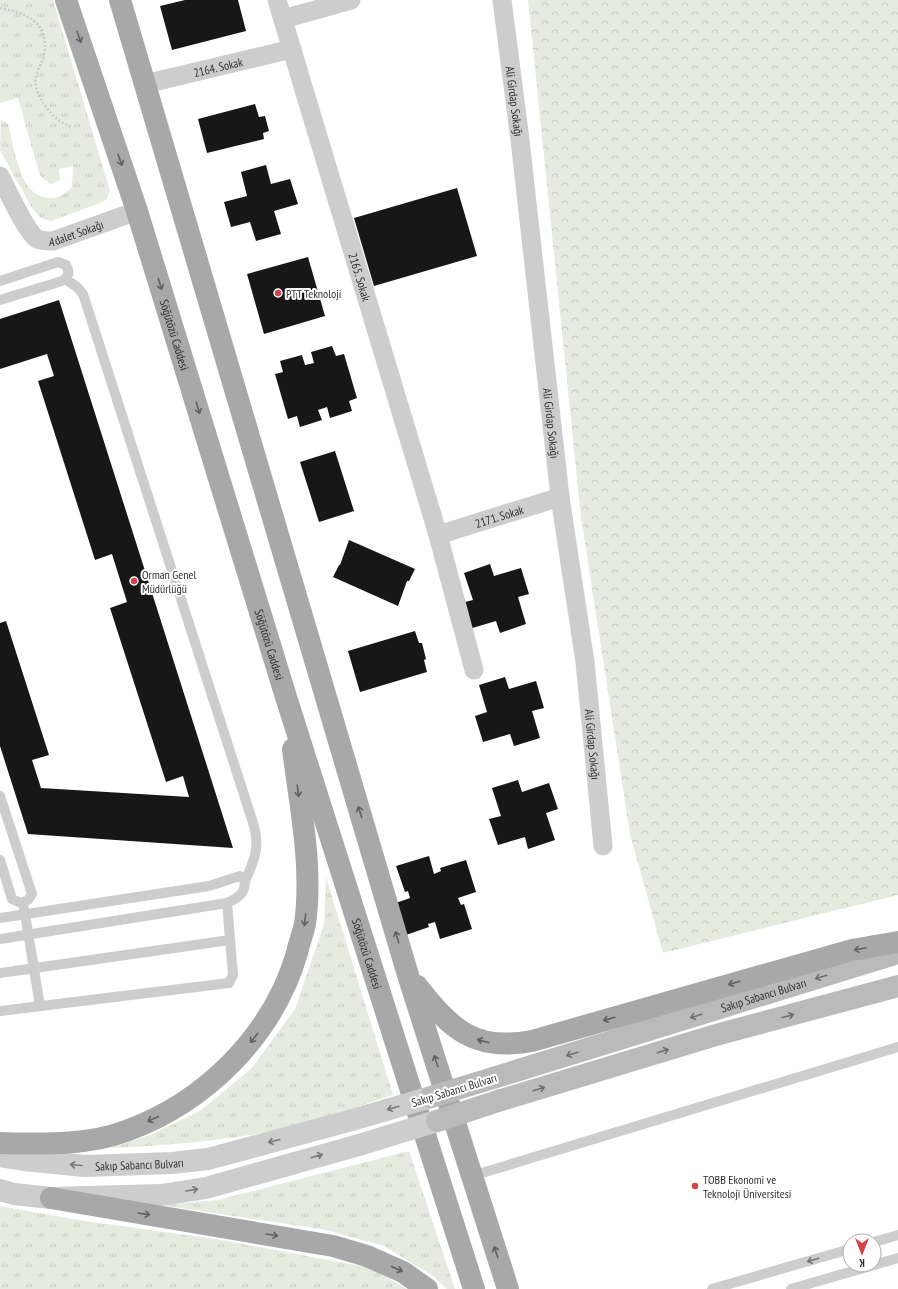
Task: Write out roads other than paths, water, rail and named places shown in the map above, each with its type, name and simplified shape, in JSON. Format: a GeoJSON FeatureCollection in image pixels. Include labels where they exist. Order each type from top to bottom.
{"type":"FeatureCollection","features":[{"type":"Feature","properties":{"kind":"main road","name":"Söğütözü Caddesi"},"geometry":{"type":"LineString","coordinates":[[66,0],[137,211],[286,697],[474,1289]]}},
{"type":"Feature","properties":{"kind":"main road"},"geometry":{"type":"LineString","coordinates":[[120,0],[408,975],[508,1289]]}},
{"type":"Feature","properties":{"kind":"main road"},"geometry":{"type":"LineString","coordinates":[[0,1143],[59,1143],[91,1140],[125,1132],[158,1118],[187,1099],[226,1070],[255,1037],[270,1015],[281,995],[303,932],[308,884],[286,697]]}},
{"type":"Feature","properties":{"kind":"main road"},"geometry":{"type":"LineString","coordinates":[[408,975],[437,1012],[464,1034],[481,1042],[499,1045],[515,1044],[540,1039],[852,950],[898,942]]}},
{"type":"Feature","properties":{"kind":"main road","name":"Sakıp Sabancı Bulvarı"},"geometry":{"type":"LineString","coordinates":[[431,1097],[898,953]]}},
{"type":"Feature","properties":{"kind":"main road","name":"Sakıp Sabancı Bulvarı"},"geometry":{"type":"LineString","coordinates":[[437,1121],[501,1100],[716,1035],[898,986]]}},
{"type":"Feature","properties":{"kind":"main road"},"geometry":{"type":"LineString","coordinates":[[50,1198],[333,1246],[367,1256],[403,1272],[427,1289]]}},
{"type":"Feature","properties":{"kind":"street","name":"2165. Sokak"},"geometry":{"type":"LineString","coordinates":[[278,0],[438,535],[474,670]]}},
{"type":"Feature","properties":{"kind":"street"},"geometry":{"type":"LineString","coordinates":[[283,19],[351,0]]}},
{"type":"Feature","properties":{"kind":"street","name":"Ali Girdap Sokağı"},"geometry":{"type":"LineString","coordinates":[[502,0],[520,140],[560,497],[585,662],[603,846]]}},
{"type":"Feature","properties":{"kind":"street","name":"2164. Sokak"},"geometry":{"type":"LineString","coordinates":[[145,84],[292,49]]}},
{"type":"Feature","properties":{"kind":"street","name":"Adalet Sokağı"},"geometry":{"type":"LineString","coordinates":[[0,176],[29,231],[37,239],[53,241],[137,211]]}},
{"type":"Feature","properties":{"kind":"street","name":"2171. Sokak"},"geometry":{"type":"LineString","coordinates":[[438,535],[560,497]]}},
{"type":"Feature","properties":{"kind":"street","name":"Sakıp Sabancı Bulvarı"},"geometry":{"type":"LineString","coordinates":[[0,1156],[85,1166],[172,1163],[208,1159],[431,1097]]}},
{"type":"Feature","properties":{"kind":"street","name":"Sakıp Sabancı Bulvarı"},"geometry":{"type":"LineString","coordinates":[[0,1190],[14,1194],[50,1198],[147,1196],[206,1188],[359,1145],[437,1121]]}},
{"type":"Feature","properties":{"kind":"lane"},"geometry":{"type":"LineString","coordinates":[[0,281],[58,262],[66,265],[68,268],[68,276],[66,279]]}},
{"type":"Feature","properties":{"kind":"lane"},"geometry":{"type":"LineString","coordinates":[[0,300],[66,279]]}},
{"type":"Feature","properties":{"kind":"lane"},"geometry":{"type":"LineString","coordinates":[[0,939],[227,903],[239,898],[242,893],[245,881],[256,854],[257,843],[254,826],[83,294],[77,287],[66,279]]}},
{"type":"Feature","properties":{"kind":"lane"},"geometry":{"type":"LineString","coordinates":[[0,796],[32,894],[28,900],[23,903],[16,902],[12,899],[0,860]]}},
{"type":"Feature","properties":{"kind":"lane"},"geometry":{"type":"LineString","coordinates":[[0,918],[209,886],[240,876],[245,881]]}},
{"type":"Feature","properties":{"kind":"lane"},"geometry":{"type":"LineString","coordinates":[[23,903],[40,1006]]}},
{"type":"Feature","properties":{"kind":"lane"},"geometry":{"type":"LineString","coordinates":[[0,1011],[226,984],[232,978],[227,903]]}},
{"type":"Feature","properties":{"kind":"lane"},"geometry":{"type":"LineString","coordinates":[[0,973],[230,940]]}},
{"type":"Feature","properties":{"kind":"lane"},"geometry":{"type":"LineString","coordinates":[[472,1176],[898,1047]]}},
{"type":"Feature","properties":{"kind":"lane"},"geometry":{"type":"LineString","coordinates":[[882,1240],[898,1235]]}},
{"type":"Feature","properties":{"kind":"lane"},"geometry":{"type":"LineString","coordinates":[[718,1288],[842,1251]]}},
{"type":"Feature","properties":{"kind":"lane"},"geometry":{"type":"LineString","coordinates":[[882,1263],[898,1258]]}},
{"type":"Feature","properties":{"kind":"lane"},"geometry":{"type":"LineString","coordinates":[[791,1289],[846,1273]]}},
{"type":"Feature","properties":{"kind":"place","name":"PTT Teknoloji"},"geometry":{"type":"Point","coordinates":[278,293]}},
{"type":"Feature","properties":{"kind":"place","name":"Orman Genel Müdürlüğü"},"geometry":{"type":"Point","coordinates":[134,581]}},
{"type":"Feature","properties":{"kind":"place","name":"TOBB Ekonomi ve Teknoloji Üniversitesi"},"geometry":{"type":"Point","coordinates":[695,1186]}}]}
